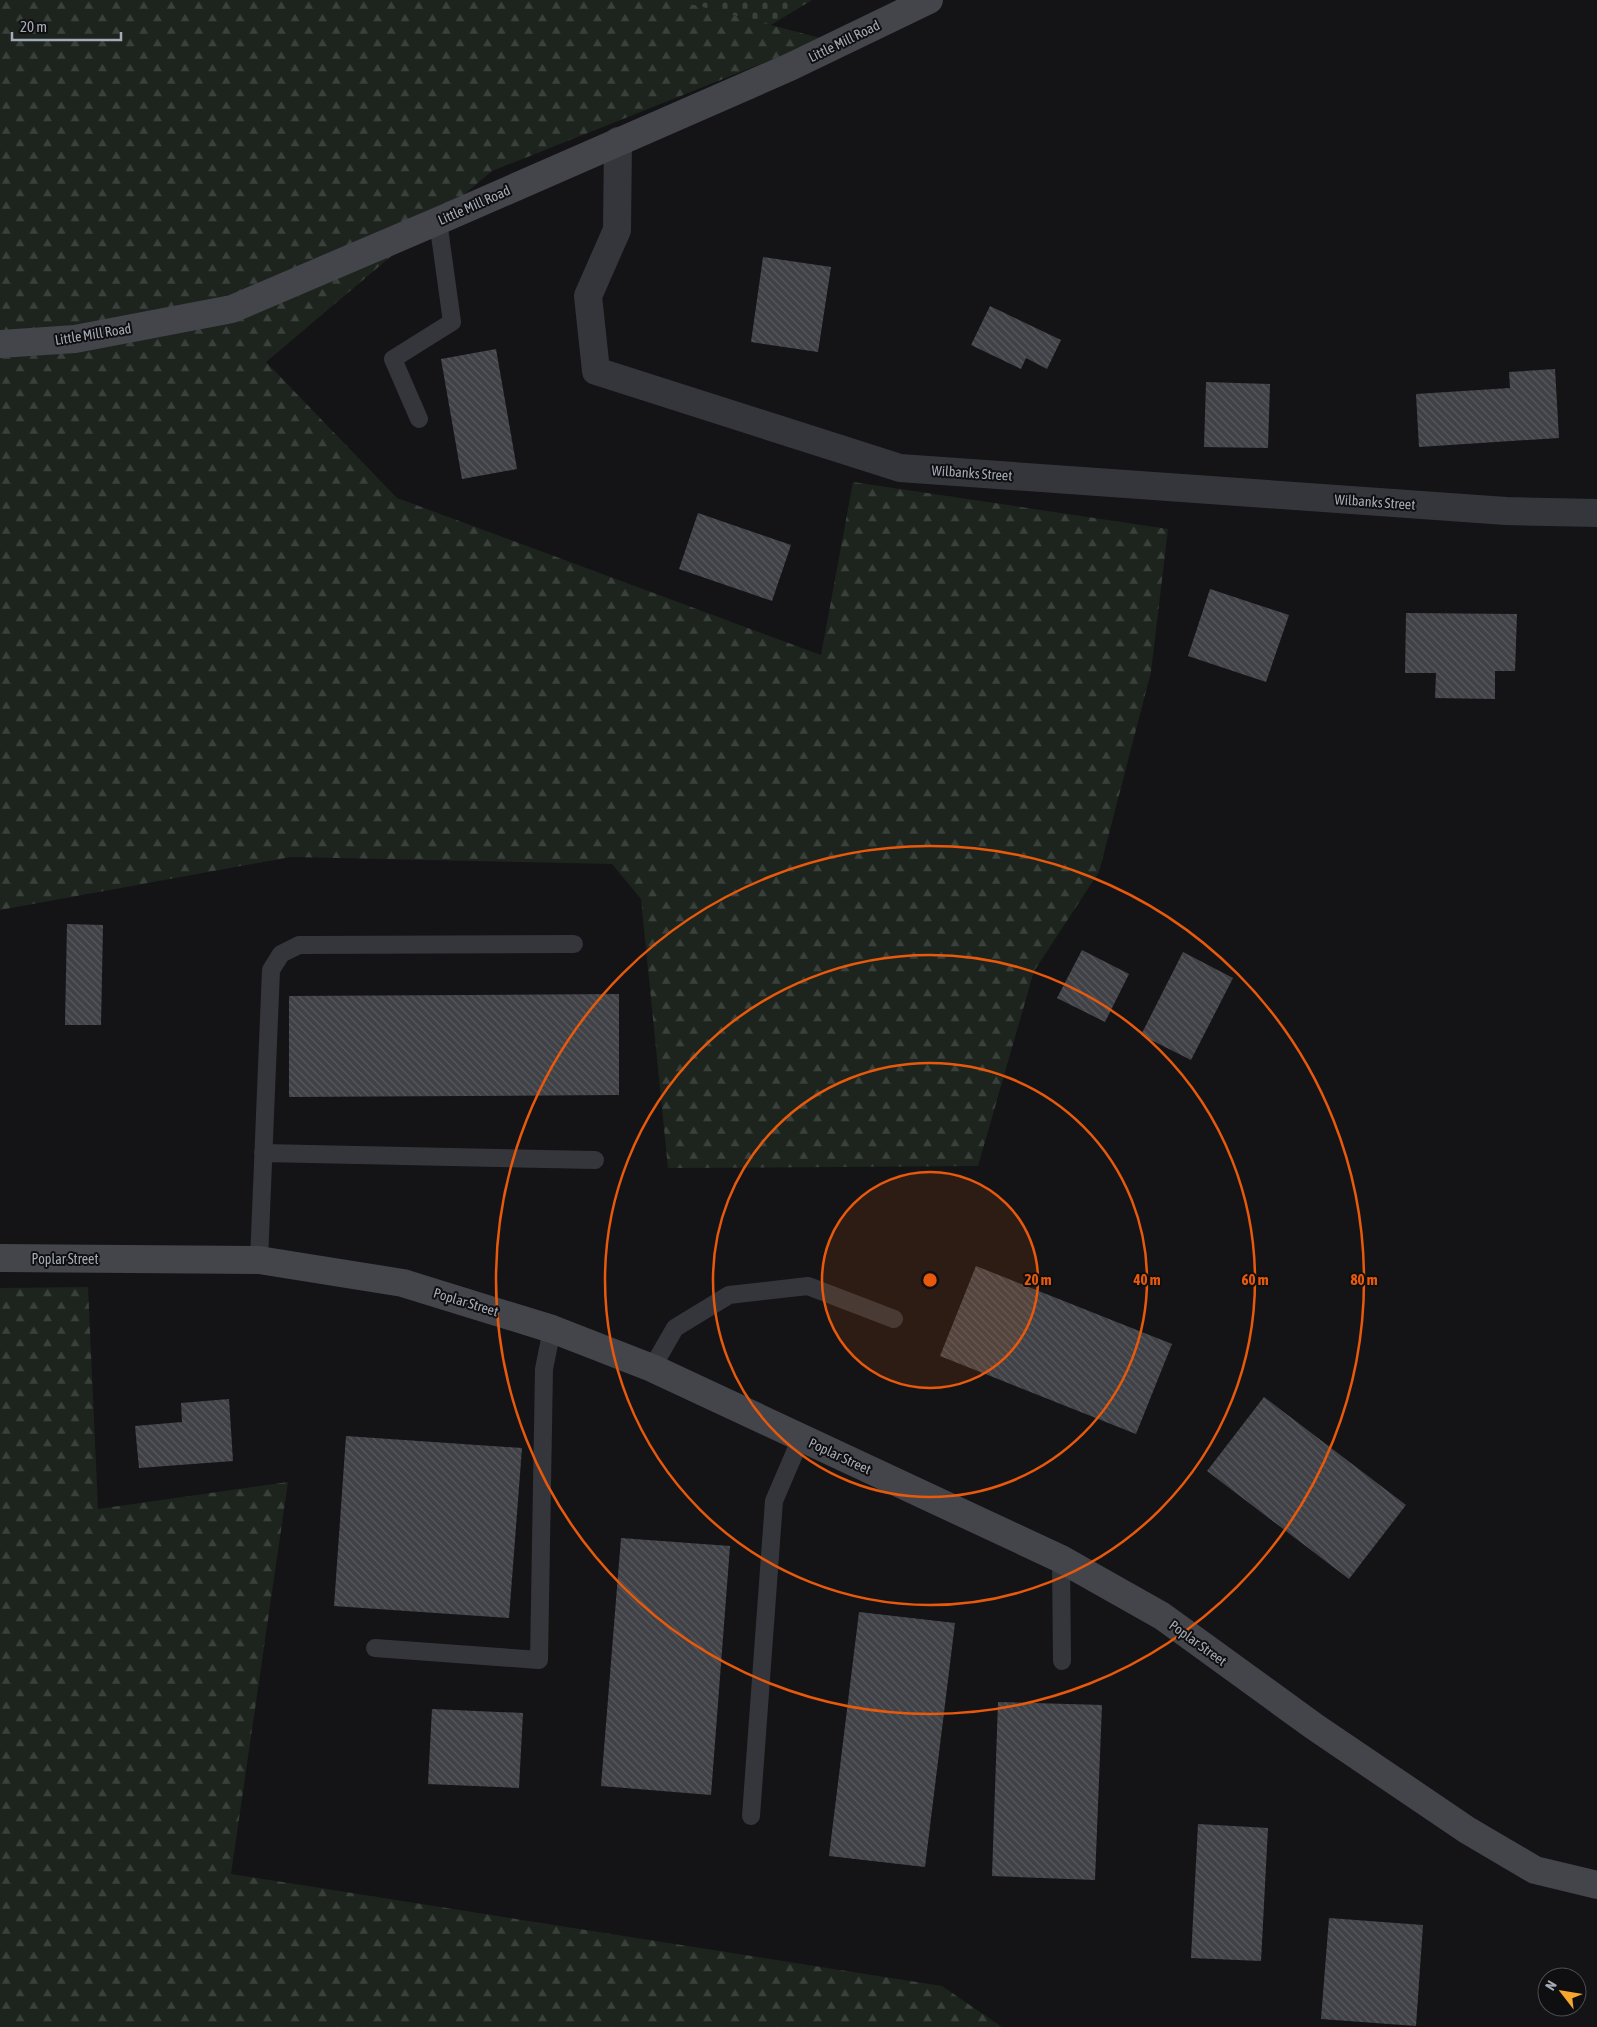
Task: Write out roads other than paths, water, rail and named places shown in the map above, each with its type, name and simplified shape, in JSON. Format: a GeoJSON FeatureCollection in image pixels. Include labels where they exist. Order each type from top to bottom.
{"type":"FeatureCollection","features":[{"type":"Feature","properties":{"kind":"street","name":"Little Mill Road"},"geometry":{"type":"LineString","coordinates":[[0,344],[75,339],[232,308],[438,221],[790,67],[929,0]]}},
{"type":"Feature","properties":{"kind":"street","name":"Wilbanks Street"},"geometry":{"type":"LineString","coordinates":[[618,141],[617,230],[588,296],[596,371],[900,468],[1506,511],[1597,513]]}},
{"type":"Feature","properties":{"kind":"street","name":"Poplar Street"},"geometry":{"type":"LineString","coordinates":[[0,1258],[259,1260],[403,1283],[552,1329],[652,1368],[1061,1559],[1162,1616],[1315,1727],[1467,1830],[1535,1870],[1597,1885]]}},
{"type":"Feature","properties":{"kind":"lane"},"geometry":{"type":"LineString","coordinates":[[419,419],[393,358],[452,322],[438,221]]}},
{"type":"Feature","properties":{"kind":"lane"},"geometry":{"type":"LineString","coordinates":[[259,1260],[271,970],[281,954],[299,945],[574,944]]}},
{"type":"Feature","properties":{"kind":"lane"},"geometry":{"type":"LineString","coordinates":[[263,1153],[595,1160]]}},
{"type":"Feature","properties":{"kind":"lane"},"geometry":{"type":"LineString","coordinates":[[652,1368],[675,1328],[729,1295],[808,1286],[894,1319]]}},
{"type":"Feature","properties":{"kind":"lane"},"geometry":{"type":"LineString","coordinates":[[375,1648],[539,1660],[544,1369],[552,1329]]}},
{"type":"Feature","properties":{"kind":"lane"},"geometry":{"type":"LineString","coordinates":[[751,1816],[774,1501],[801,1438]]}},
{"type":"Feature","properties":{"kind":"lane"},"geometry":{"type":"LineString","coordinates":[[1061,1559],[1062,1661]]}}]}
